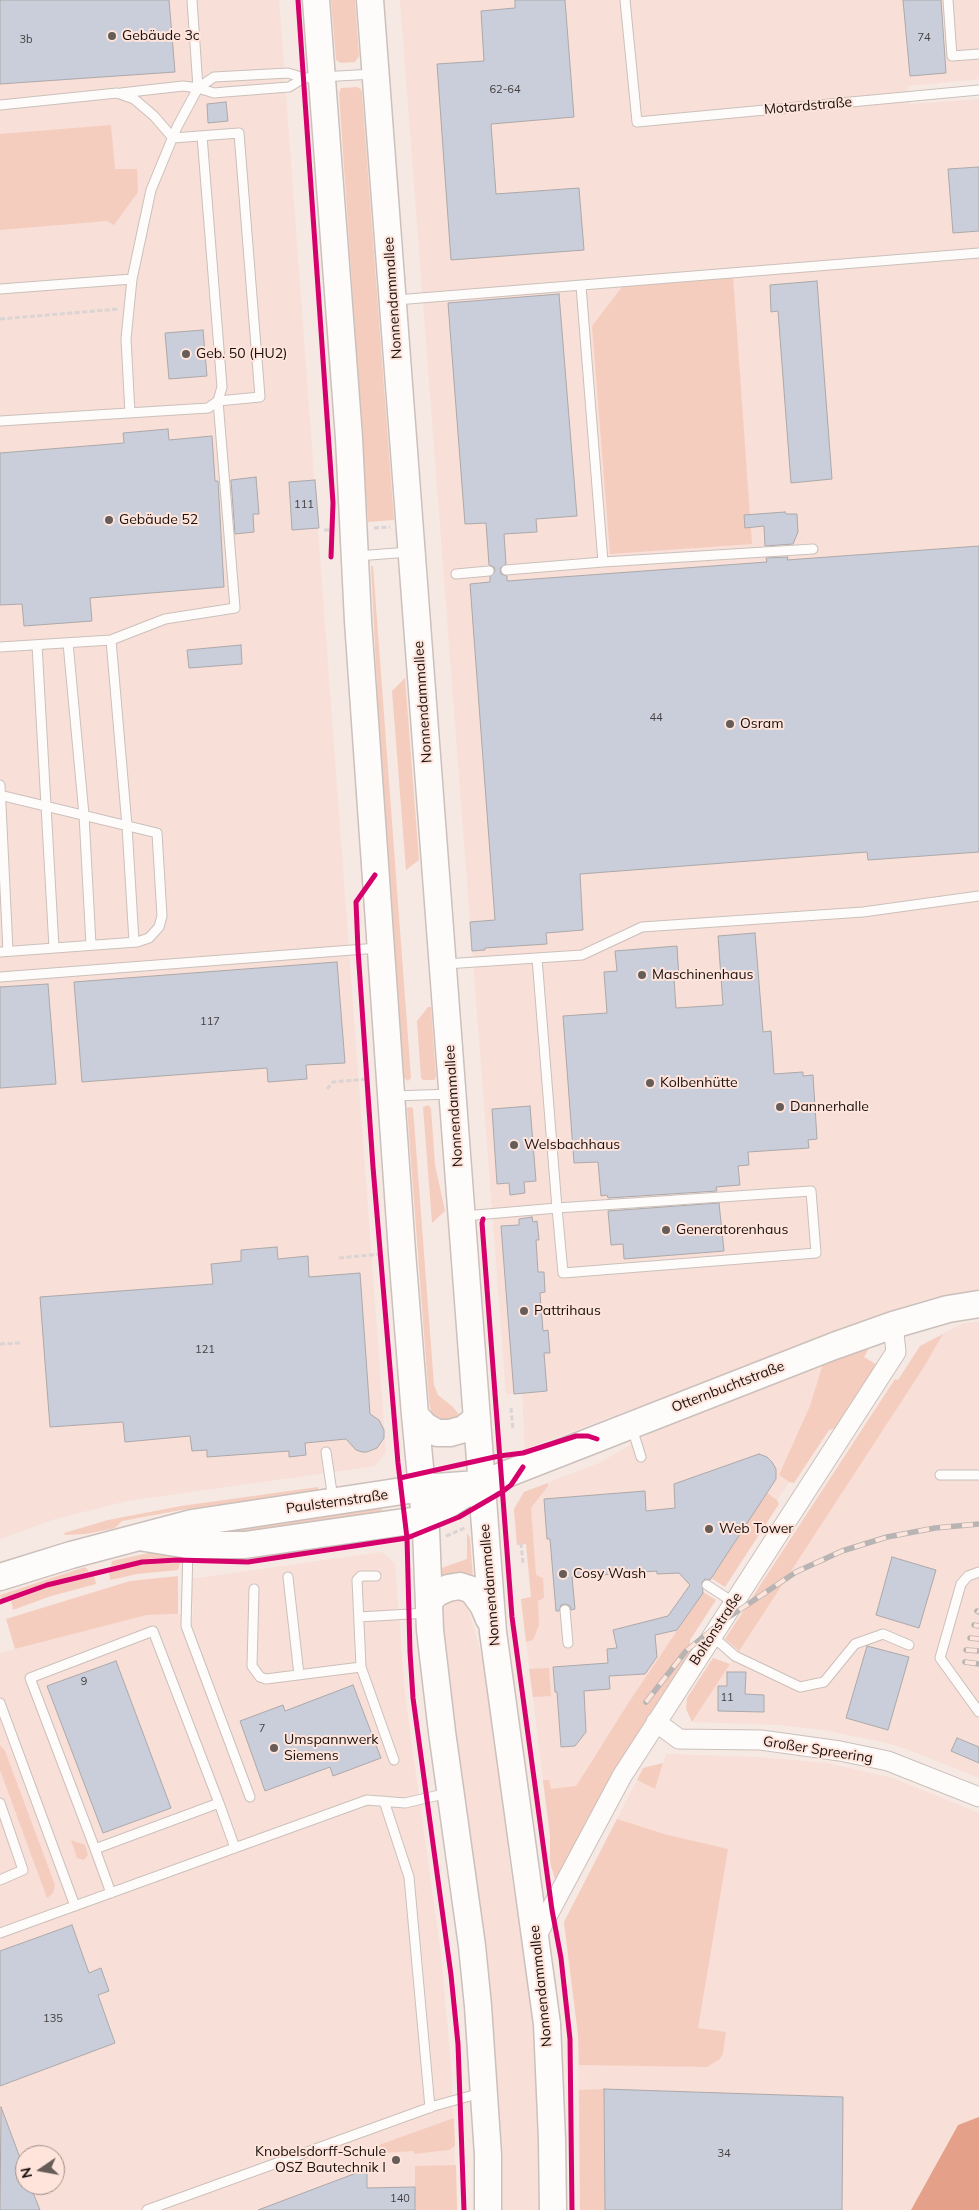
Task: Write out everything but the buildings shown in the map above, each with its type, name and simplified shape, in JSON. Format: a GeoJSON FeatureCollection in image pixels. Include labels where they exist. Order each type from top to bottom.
{"type":"FeatureCollection","features":[{"type":"Feature","properties":{"kind":"main road"},"geometry":{"type":"LineString","coordinates":[[316,0],[313,77],[348,428],[337,530],[355,556],[380,948],[414,1415],[422,1488],[434,1528],[430,1607],[434,1667],[472,1946],[484,2092],[488,2210]]}},
{"type":"Feature","properties":{"kind":"main road","name":"Nonnendammallee"},"geometry":{"type":"LineString","coordinates":[[370,0],[476,1419],[500,1647],[547,2024],[550,2068],[552,2210]]}},
{"type":"Feature","properties":{"kind":"main road","name":"Otternbuchtstraße"},"geometry":{"type":"LineString","coordinates":[[482,1484],[834,1346],[892,1325],[948,1309],[979,1304]]}},
{"type":"Feature","properties":{"kind":"main road"},"geometry":{"type":"LineString","coordinates":[[414,1415],[425,1426],[437,1433],[450,1433],[464,1429],[476,1419]]}},
{"type":"Feature","properties":{"kind":"main road","name":"Paulsternstraße"},"geometry":{"type":"LineString","coordinates":[[0,1577],[71,1555],[192,1523],[334,1503],[422,1488],[482,1484]]}},
{"type":"Feature","properties":{"kind":"main road","name":"Paulsternstraße"},"geometry":{"type":"LineString","coordinates":[[139,1537],[188,1545],[245,1545],[434,1528],[482,1484]]}},
{"type":"Feature","properties":{"kind":"main road"},"geometry":{"type":"LineString","coordinates":[[430,1607],[437,1594],[448,1588],[460,1586],[472,1590],[483,1604],[500,1647]]}},
{"type":"Feature","properties":{"kind":"street","name":"Boltonstraße"},"geometry":{"type":"LineString","coordinates":[[536,1937],[634,1756],[896,1352],[892,1325]]}},
{"type":"Feature","properties":{"kind":"street","name":"Großer Spreering"},"geometry":{"type":"LineString","coordinates":[[656,1722],[680,1739],[761,1740],[840,1751],[888,1761],[979,1797]]}},
{"type":"Feature","properties":{"kind":"lane"},"geometry":{"type":"LineString","coordinates":[[192,0],[198,88]]}},
{"type":"Feature","properties":{"kind":"lane","name":"Motardstraße"},"geometry":{"type":"LineString","coordinates":[[625,0],[637,122],[979,90]]}},
{"type":"Feature","properties":{"kind":"lane"},"geometry":{"type":"LineString","coordinates":[[948,0],[952,56],[979,54]]}},
{"type":"Feature","properties":{"kind":"lane"},"geometry":{"type":"LineString","coordinates":[[130,412],[126,339],[132,279],[151,190],[173,138],[198,88],[214,77],[288,72],[313,77],[375,74]]}},
{"type":"Feature","properties":{"kind":"lane"},"geometry":{"type":"LineString","coordinates":[[0,105],[183,86],[214,93],[289,87],[313,77]]}},
{"type":"Feature","properties":{"kind":"lane"},"geometry":{"type":"LineString","coordinates":[[117,93],[134,99],[154,116],[173,138]]}},
{"type":"Feature","properties":{"kind":"lane"},"geometry":{"type":"LineString","coordinates":[[0,421],[208,408],[218,401],[260,397],[239,133],[173,138]]}},
{"type":"Feature","properties":{"kind":"lane"},"geometry":{"type":"LineString","coordinates":[[0,647],[111,640],[165,619],[235,608],[218,401],[222,387],[202,136]]}},
{"type":"Feature","properties":{"kind":"lane"},"geometry":{"type":"LineString","coordinates":[[393,301],[979,253]]}},
{"type":"Feature","properties":{"kind":"lane"},"geometry":{"type":"LineString","coordinates":[[0,289],[132,279]]}},
{"type":"Feature","properties":{"kind":"lane"},"geometry":{"type":"LineString","coordinates":[[581,286],[603,562]]}},
{"type":"Feature","properties":{"kind":"lane"},"geometry":{"type":"LineString","coordinates":[[506,570],[813,549]]}},
{"type":"Feature","properties":{"kind":"lane"},"geometry":{"type":"LineString","coordinates":[[355,556],[412,552]]}},
{"type":"Feature","properties":{"kind":"lane"},"geometry":{"type":"LineString","coordinates":[[456,574],[489,571]]}},
{"type":"Feature","properties":{"kind":"lane"},"geometry":{"type":"LineString","coordinates":[[111,640],[127,826],[134,942]]}},
{"type":"Feature","properties":{"kind":"lane"},"geometry":{"type":"LineString","coordinates":[[68,643],[84,815],[91,945]]}},
{"type":"Feature","properties":{"kind":"lane"},"geometry":{"type":"LineString","coordinates":[[37,645],[54,948]]}},
{"type":"Feature","properties":{"kind":"lane"},"geometry":{"type":"LineString","coordinates":[[0,785],[0,795],[4,951],[134,942],[149,938],[159,927],[161,907],[157,833],[0,795]]}},
{"type":"Feature","properties":{"kind":"lane"},"geometry":{"type":"LineString","coordinates":[[443,964],[582,955],[642,927],[863,912],[979,896]]}},
{"type":"Feature","properties":{"kind":"lane"},"geometry":{"type":"LineString","coordinates":[[0,977],[380,948]]}},
{"type":"Feature","properties":{"kind":"lane"},"geometry":{"type":"LineString","coordinates":[[462,1216],[558,1208],[811,1191],[816,1253],[563,1273],[558,1208],[537,958]]}},
{"type":"Feature","properties":{"kind":"lane"},"geometry":{"type":"LineString","coordinates":[[391,1096],[453,1094]]}},
{"type":"Feature","properties":{"kind":"lane"},"geometry":{"type":"LineString","coordinates":[[631,1426],[642,1458]]}},
{"type":"Feature","properties":{"kind":"lane"},"geometry":{"type":"LineString","coordinates":[[326,1452],[334,1503]]}},
{"type":"Feature","properties":{"kind":"lane"},"geometry":{"type":"LineString","coordinates":[[940,1475],[979,1475]]}},
{"type":"Feature","properties":{"kind":"lane"},"geometry":{"type":"LineString","coordinates":[[188,1545],[186,1626],[250,1797]]}},
{"type":"Feature","properties":{"kind":"lane"},"geometry":{"type":"LineString","coordinates":[[979,1572],[968,1576],[961,1584],[940,1658],[979,1712]]}},
{"type":"Feature","properties":{"kind":"lane"},"geometry":{"type":"LineString","coordinates":[[376,1576],[358,1577],[361,1666],[394,1760]]}},
{"type":"Feature","properties":{"kind":"lane"},"geometry":{"type":"LineString","coordinates":[[288,1577],[299,1675]]}},
{"type":"Feature","properties":{"kind":"lane"},"geometry":{"type":"LineString","coordinates":[[707,1585],[734,1602]]}},
{"type":"Feature","properties":{"kind":"lane"},"geometry":{"type":"LineString","coordinates":[[254,1589],[252,1666],[263,1679],[361,1666]]}},
{"type":"Feature","properties":{"kind":"lane"},"geometry":{"type":"LineString","coordinates":[[359,1617],[430,1607]]}},
{"type":"Feature","properties":{"kind":"lane"},"geometry":{"type":"LineString","coordinates":[[565,1610],[568,1643]]}},
{"type":"Feature","properties":{"kind":"lane"},"geometry":{"type":"LineString","coordinates":[[111,1893],[30,1678],[144,1634],[153,1631],[235,1848]]}},
{"type":"Feature","properties":{"kind":"lane"},"geometry":{"type":"LineString","coordinates":[[712,1636],[735,1656],[800,1687],[824,1682],[855,1644],[883,1634],[909,1644]]}},
{"type":"Feature","properties":{"kind":"lane"},"geometry":{"type":"LineString","coordinates":[[0,1703],[75,1906]]}},
{"type":"Feature","properties":{"kind":"lane"},"geometry":{"type":"LineString","coordinates":[[0,1933],[367,1800],[405,1803],[451,1792]]}},
{"type":"Feature","properties":{"kind":"lane"},"geometry":{"type":"LineString","coordinates":[[384,1801],[409,1877],[430,2108]]}},
{"type":"Feature","properties":{"kind":"lane"},"geometry":{"type":"LineString","coordinates":[[0,1803],[23,1870],[0,1880]]}},
{"type":"Feature","properties":{"kind":"lane"},"geometry":{"type":"LineString","coordinates":[[95,1849],[218,1803]]}},
{"type":"Feature","properties":{"kind":"lane"},"geometry":{"type":"LineString","coordinates":[[147,2210],[430,2108],[484,2092]]}},
{"type":"Feature","properties":{"kind":"path"},"geometry":{"type":"LineString","coordinates":[[0,319],[129,308]]}},
{"type":"Feature","properties":{"kind":"path"},"geometry":{"type":"LineString","coordinates":[[324,530],[410,527]]}},
{"type":"Feature","properties":{"kind":"path"},"geometry":{"type":"LineString","coordinates":[[326,1090],[333,1082],[367,1079]]}},
{"type":"Feature","properties":{"kind":"path"},"geometry":{"type":"LineString","coordinates":[[339,1258],[381,1254]]}},
{"type":"Feature","properties":{"kind":"path"},"geometry":{"type":"LineString","coordinates":[[0,1344],[22,1343]]}},
{"type":"Feature","properties":{"kind":"path"},"geometry":{"type":"LineString","coordinates":[[511,1408],[513,1430]]}},
{"type":"Feature","properties":{"kind":"path"},"geometry":{"type":"LineString","coordinates":[[434,1528],[466,1527]]}},
{"type":"Feature","properties":{"kind":"path"},"geometry":{"type":"LineString","coordinates":[[521,1543],[523,1564]]}},
{"type":"Feature","properties":{"kind":"shaded area"},"geometry":{"type":"Polygon","coordinates":[[[0,0],[279,0],[386,1453],[375,1466],[127,1501],[55,1519],[0,1539],[0,0]]]}},
{"type":"Feature","properties":{"kind":"shaded area"},"geometry":{"type":"Polygon","coordinates":[[[331,0],[355,0],[359,56],[355,62],[341,63],[336,60],[331,0]]]}},
{"type":"Feature","properties":{"kind":"shaded area"},"geometry":{"type":"Polygon","coordinates":[[[400,0],[979,0],[979,79],[908,86],[909,104],[979,99],[979,1294],[945,1296],[920,1301],[525,1449],[522,1393],[506,1394],[400,0]]]}},
{"type":"Feature","properties":{"kind":"shaded area"},"geometry":{"type":"Polygon","coordinates":[[[357,87],[361,89],[362,93],[394,520],[368,522],[339,93],[341,88],[357,87]]]}},
{"type":"Feature","properties":{"kind":"shaded area"},"geometry":{"type":"Polygon","coordinates":[[[111,125],[115,169],[137,169],[138,192],[114,225],[107,221],[0,230],[0,134],[111,125]]]}},
{"type":"Feature","properties":{"kind":"shaded area"},"geometry":{"type":"Polygon","coordinates":[[[733,276],[752,544],[610,554],[592,326],[622,287],[733,276]]]}},
{"type":"Feature","properties":{"kind":"shaded area"},"geometry":{"type":"Polygon","coordinates":[[[371,566],[373,566],[411,1078],[408,1081],[404,1078],[379,729],[371,566]]]}},
{"type":"Feature","properties":{"kind":"shaded area"},"geometry":{"type":"Polygon","coordinates":[[[405,678],[419,860],[406,870],[392,691],[405,678]]]}},
{"type":"Feature","properties":{"kind":"shaded area"},"geometry":{"type":"Polygon","coordinates":[[[428,1007],[431,1007],[436,1077],[434,1080],[423,1080],[421,1078],[417,1021],[428,1007]]]}},
{"type":"Feature","properties":{"kind":"shaded area"},"geometry":{"type":"Polygon","coordinates":[[[428,1105],[431,1108],[435,1165],[445,1211],[432,1223],[423,1107],[428,1105]]]}},
{"type":"Feature","properties":{"kind":"shaded area"},"geometry":{"type":"Polygon","coordinates":[[[407,1108],[413,1108],[434,1385],[438,1395],[453,1407],[460,1416],[455,1420],[442,1421],[436,1416],[432,1416],[429,1401],[407,1108]]]}},
{"type":"Feature","properties":{"kind":"shaded area"},"geometry":{"type":"Polygon","coordinates":[[[979,1322],[979,1778],[887,1743],[823,1730],[779,1725],[692,1722],[924,1367],[943,1334],[964,1323],[979,1322]]]}},
{"type":"Feature","properties":{"kind":"shaded area"},"geometry":{"type":"Polygon","coordinates":[[[943,1334],[924,1367],[739,1651],[725,1639],[895,1379],[898,1380],[920,1346],[943,1334]]]}},
{"type":"Feature","properties":{"kind":"shaded area"},"geometry":{"type":"Polygon","coordinates":[[[869,1348],[864,1357],[879,1366],[840,1427],[829,1430],[794,1483],[789,1482],[779,1475],[810,1406],[823,1364],[869,1348]]]}},
{"type":"Feature","properties":{"kind":"shaded area"},"geometry":{"type":"Polygon","coordinates":[[[861,1349],[779,1475],[789,1482],[777,1500],[767,1493],[587,1767],[550,1836],[521,1599],[531,1597],[526,1544],[517,1545],[514,1509],[524,1492],[599,1463],[653,1432],[685,1417],[861,1349]]]}},
{"type":"Feature","properties":{"kind":"shaded area"},"geometry":{"type":"Polygon","coordinates":[[[548,1483],[548,1486],[531,1508],[536,1575],[543,1578],[544,1598],[538,1601],[539,1625],[533,1640],[526,1642],[521,1599],[531,1597],[526,1544],[517,1545],[514,1509],[524,1492],[548,1483]]]}},
{"type":"Feature","properties":{"kind":"shaded area"},"geometry":{"type":"Polygon","coordinates":[[[318,1487],[320,1496],[216,1511],[210,1506],[181,1510],[122,1521],[115,1528],[86,1534],[65,1535],[64,1533],[108,1520],[181,1506],[318,1487]]]}},
{"type":"Feature","properties":{"kind":"shaded area"},"geometry":{"type":"Polygon","coordinates":[[[767,1493],[777,1500],[779,1504],[725,1587],[711,1578],[767,1493]]]}},
{"type":"Feature","properties":{"kind":"shaded area"},"geometry":{"type":"Polygon","coordinates":[[[382,1505],[382,1513],[226,1535],[194,1532],[382,1505]]]}},
{"type":"Feature","properties":{"kind":"shaded area"},"geometry":{"type":"Polygon","coordinates":[[[467,1533],[470,1538],[473,1579],[441,1581],[436,1570],[467,1559],[467,1533]]]}},
{"type":"Feature","properties":{"kind":"shaded area"},"geometry":{"type":"Polygon","coordinates":[[[303,1547],[305,1552],[234,1561],[234,1556],[303,1547]]]}},
{"type":"Feature","properties":{"kind":"shaded area"},"geometry":{"type":"Polygon","coordinates":[[[153,1552],[176,1553],[176,1558],[153,1558],[111,1566],[112,1561],[153,1552]]]}},
{"type":"Feature","properties":{"kind":"shaded area"},"geometry":{"type":"Polygon","coordinates":[[[382,1552],[395,1564],[405,1695],[441,1955],[451,2064],[457,2210],[0,2210],[0,1653],[147,1615],[193,1614],[191,1579],[382,1552]]]}},
{"type":"Feature","properties":{"kind":"shaded area"},"geometry":{"type":"Polygon","coordinates":[[[142,1563],[180,1563],[178,1570],[137,1574],[110,1580],[109,1571],[142,1563]]]}},
{"type":"Feature","properties":{"kind":"shaded area"},"geometry":{"type":"Polygon","coordinates":[[[85,1567],[89,1571],[1,1599],[0,1595],[85,1567]]]}},
{"type":"Feature","properties":{"kind":"shaded area"},"geometry":{"type":"Polygon","coordinates":[[[94,1575],[96,1584],[51,1596],[13,1610],[11,1601],[38,1590],[94,1575]]]}},
{"type":"Feature","properties":{"kind":"shaded area"},"geometry":{"type":"Polygon","coordinates":[[[178,1576],[178,1614],[147,1615],[15,1649],[6,1619],[130,1581],[178,1576]]]}},
{"type":"Feature","properties":{"kind":"shaded area"},"geometry":{"type":"Polygon","coordinates":[[[703,1592],[716,1600],[690,1640],[690,1655],[615,1770],[557,1886],[550,1862],[550,1836],[543,1780],[549,1780],[551,1789],[576,1786],[629,1702],[703,1592]]]}},
{"type":"Feature","properties":{"kind":"shaded area"},"geometry":{"type":"Polygon","coordinates":[[[448,1599],[466,1599],[495,1707],[515,1840],[507,1848],[519,1927],[534,1982],[545,2210],[496,2210],[438,1627],[441,1604],[448,1599]]]}},
{"type":"Feature","properties":{"kind":"shaded area"},"geometry":{"type":"Polygon","coordinates":[[[713,1658],[730,1664],[692,1722],[686,1709],[687,1698],[713,1658]]]}},
{"type":"Feature","properties":{"kind":"shaded area"},"geometry":{"type":"Polygon","coordinates":[[[549,1668],[551,1696],[533,1697],[529,1669],[549,1668]]]}},
{"type":"Feature","properties":{"kind":"shaded area"},"geometry":{"type":"Polygon","coordinates":[[[0,1745],[5,1751],[55,1885],[53,1893],[47,1898],[0,1770],[0,1745]]]}},
{"type":"Feature","properties":{"kind":"shaded area"},"geometry":{"type":"Polygon","coordinates":[[[666,1754],[757,1757],[827,1763],[893,1778],[979,1813],[979,2117],[957,2125],[911,2210],[580,2210],[578,2035],[564,1922],[637,1780],[655,1789],[666,1754]]]}},
{"type":"Feature","properties":{"kind":"shaded area"},"geometry":{"type":"Polygon","coordinates":[[[663,1763],[655,1789],[637,1780],[643,1768],[663,1763]]]}},
{"type":"Feature","properties":{"kind":"shaded area"},"geometry":{"type":"Polygon","coordinates":[[[617,1819],[664,1834],[728,1849],[698,2028],[726,2032],[723,2053],[720,2059],[707,2067],[579,2065],[578,2035],[564,1922],[617,1819]]]}},
{"type":"Feature","properties":{"kind":"shaded area"},"geometry":{"type":"Polygon","coordinates":[[[71,1840],[85,1845],[88,1855],[84,1860],[77,1858],[71,1840]]]}},
{"type":"Feature","properties":{"kind":"shaded area"},"geometry":{"type":"Polygon","coordinates":[[[604,2089],[605,2210],[580,2210],[579,2090],[604,2089]]]}},
{"type":"Feature","properties":{"kind":"shaded area"},"geometry":{"type":"Polygon","coordinates":[[[979,2117],[979,2210],[911,2210],[958,2125],[979,2117]]]}},
{"type":"Feature","properties":{"kind":"shaded area"},"geometry":{"type":"Polygon","coordinates":[[[454,2118],[455,2146],[449,2150],[414,2154],[414,2151],[351,2155],[454,2118]]]}},
{"type":"Feature","properties":{"kind":"shaded area"},"geometry":{"type":"Polygon","coordinates":[[[456,2165],[457,2210],[415,2210],[415,2166],[456,2165]]]}},
{"type":"Feature","properties":{"kind":"railway"},"geometry":{"type":"LineString","coordinates":[[646,1702],[686,1651],[720,1623],[796,1572],[842,1551],[887,1537],[935,1528],[979,1524]]}},
{"type":"Feature","properties":{"kind":"railway"},"geometry":{"type":"LineString","coordinates":[[974,1625],[979,1626]]}},
{"type":"Feature","properties":{"kind":"railway"},"geometry":{"type":"LineString","coordinates":[[970,1638],[979,1639]]}},
{"type":"Feature","properties":{"kind":"railway"},"geometry":{"type":"LineString","coordinates":[[966,1650],[979,1651]]}},
{"type":"Feature","properties":{"kind":"railway"},"geometry":{"type":"LineString","coordinates":[[965,1662],[979,1664]]}},
{"type":"Feature","properties":{"kind":"cycle path"},"geometry":{"type":"LineString","coordinates":[[298,0],[333,503],[331,557]]}},
{"type":"Feature","properties":{"kind":"cycle path"},"geometry":{"type":"LineString","coordinates":[[375,875],[356,902],[358,950],[373,1167],[398,1463],[407,1538],[413,1698],[451,1975],[458,2044],[464,2210]]}},
{"type":"Feature","properties":{"kind":"cycle path"},"geometry":{"type":"LineString","coordinates":[[483,1219],[512,1617],[552,1910],[561,1958],[570,2039],[572,2210]]}},
{"type":"Feature","properties":{"kind":"cycle path"},"geometry":{"type":"LineString","coordinates":[[400,1478],[499,1456],[523,1453],[576,1436],[588,1436],[597,1439]]}},
{"type":"Feature","properties":{"kind":"cycle path"},"geometry":{"type":"LineString","coordinates":[[0,1602],[47,1585],[142,1562],[177,1560],[248,1562],[407,1538],[459,1517],[502,1492],[511,1485],[523,1467]]}},
{"type":"Feature","properties":{"kind":"place","name":"Gebäude 3c"},"geometry":{"type":"Point","coordinates":[112,36]}},
{"type":"Feature","properties":{"kind":"place","name":"Geb. 50 (HU2)"},"geometry":{"type":"Point","coordinates":[186,354]}},
{"type":"Feature","properties":{"kind":"place","name":"Gebäude 52"},"geometry":{"type":"Point","coordinates":[109,520]}},
{"type":"Feature","properties":{"kind":"place","name":"Osram"},"geometry":{"type":"Point","coordinates":[730,724]}},
{"type":"Feature","properties":{"kind":"place","name":"Maschinenhaus"},"geometry":{"type":"Point","coordinates":[642,975]}},
{"type":"Feature","properties":{"kind":"place","name":"Kolbenhütte"},"geometry":{"type":"Point","coordinates":[650,1083]}},
{"type":"Feature","properties":{"kind":"place","name":"Dannerhalle"},"geometry":{"type":"Point","coordinates":[780,1107]}},
{"type":"Feature","properties":{"kind":"place","name":"Welsbachhaus"},"geometry":{"type":"Point","coordinates":[514,1145]}},
{"type":"Feature","properties":{"kind":"place","name":"Generatorenhaus"},"geometry":{"type":"Point","coordinates":[666,1230]}},
{"type":"Feature","properties":{"kind":"place","name":"Pattrihaus"},"geometry":{"type":"Point","coordinates":[524,1311]}},
{"type":"Feature","properties":{"kind":"place","name":"Web Tower"},"geometry":{"type":"Point","coordinates":[709,1529]}},
{"type":"Feature","properties":{"kind":"place","name":"Cosy Wash"},"geometry":{"type":"Point","coordinates":[563,1574]}},
{"type":"Feature","properties":{"kind":"place","name":"Umspannwerk Siemens"},"geometry":{"type":"Point","coordinates":[274,1748]}},
{"type":"Feature","properties":{"kind":"place","name":"Knobelsdorff-Schule OSZ Bautechnik I"},"geometry":{"type":"Point","coordinates":[396,2160]}}]}
